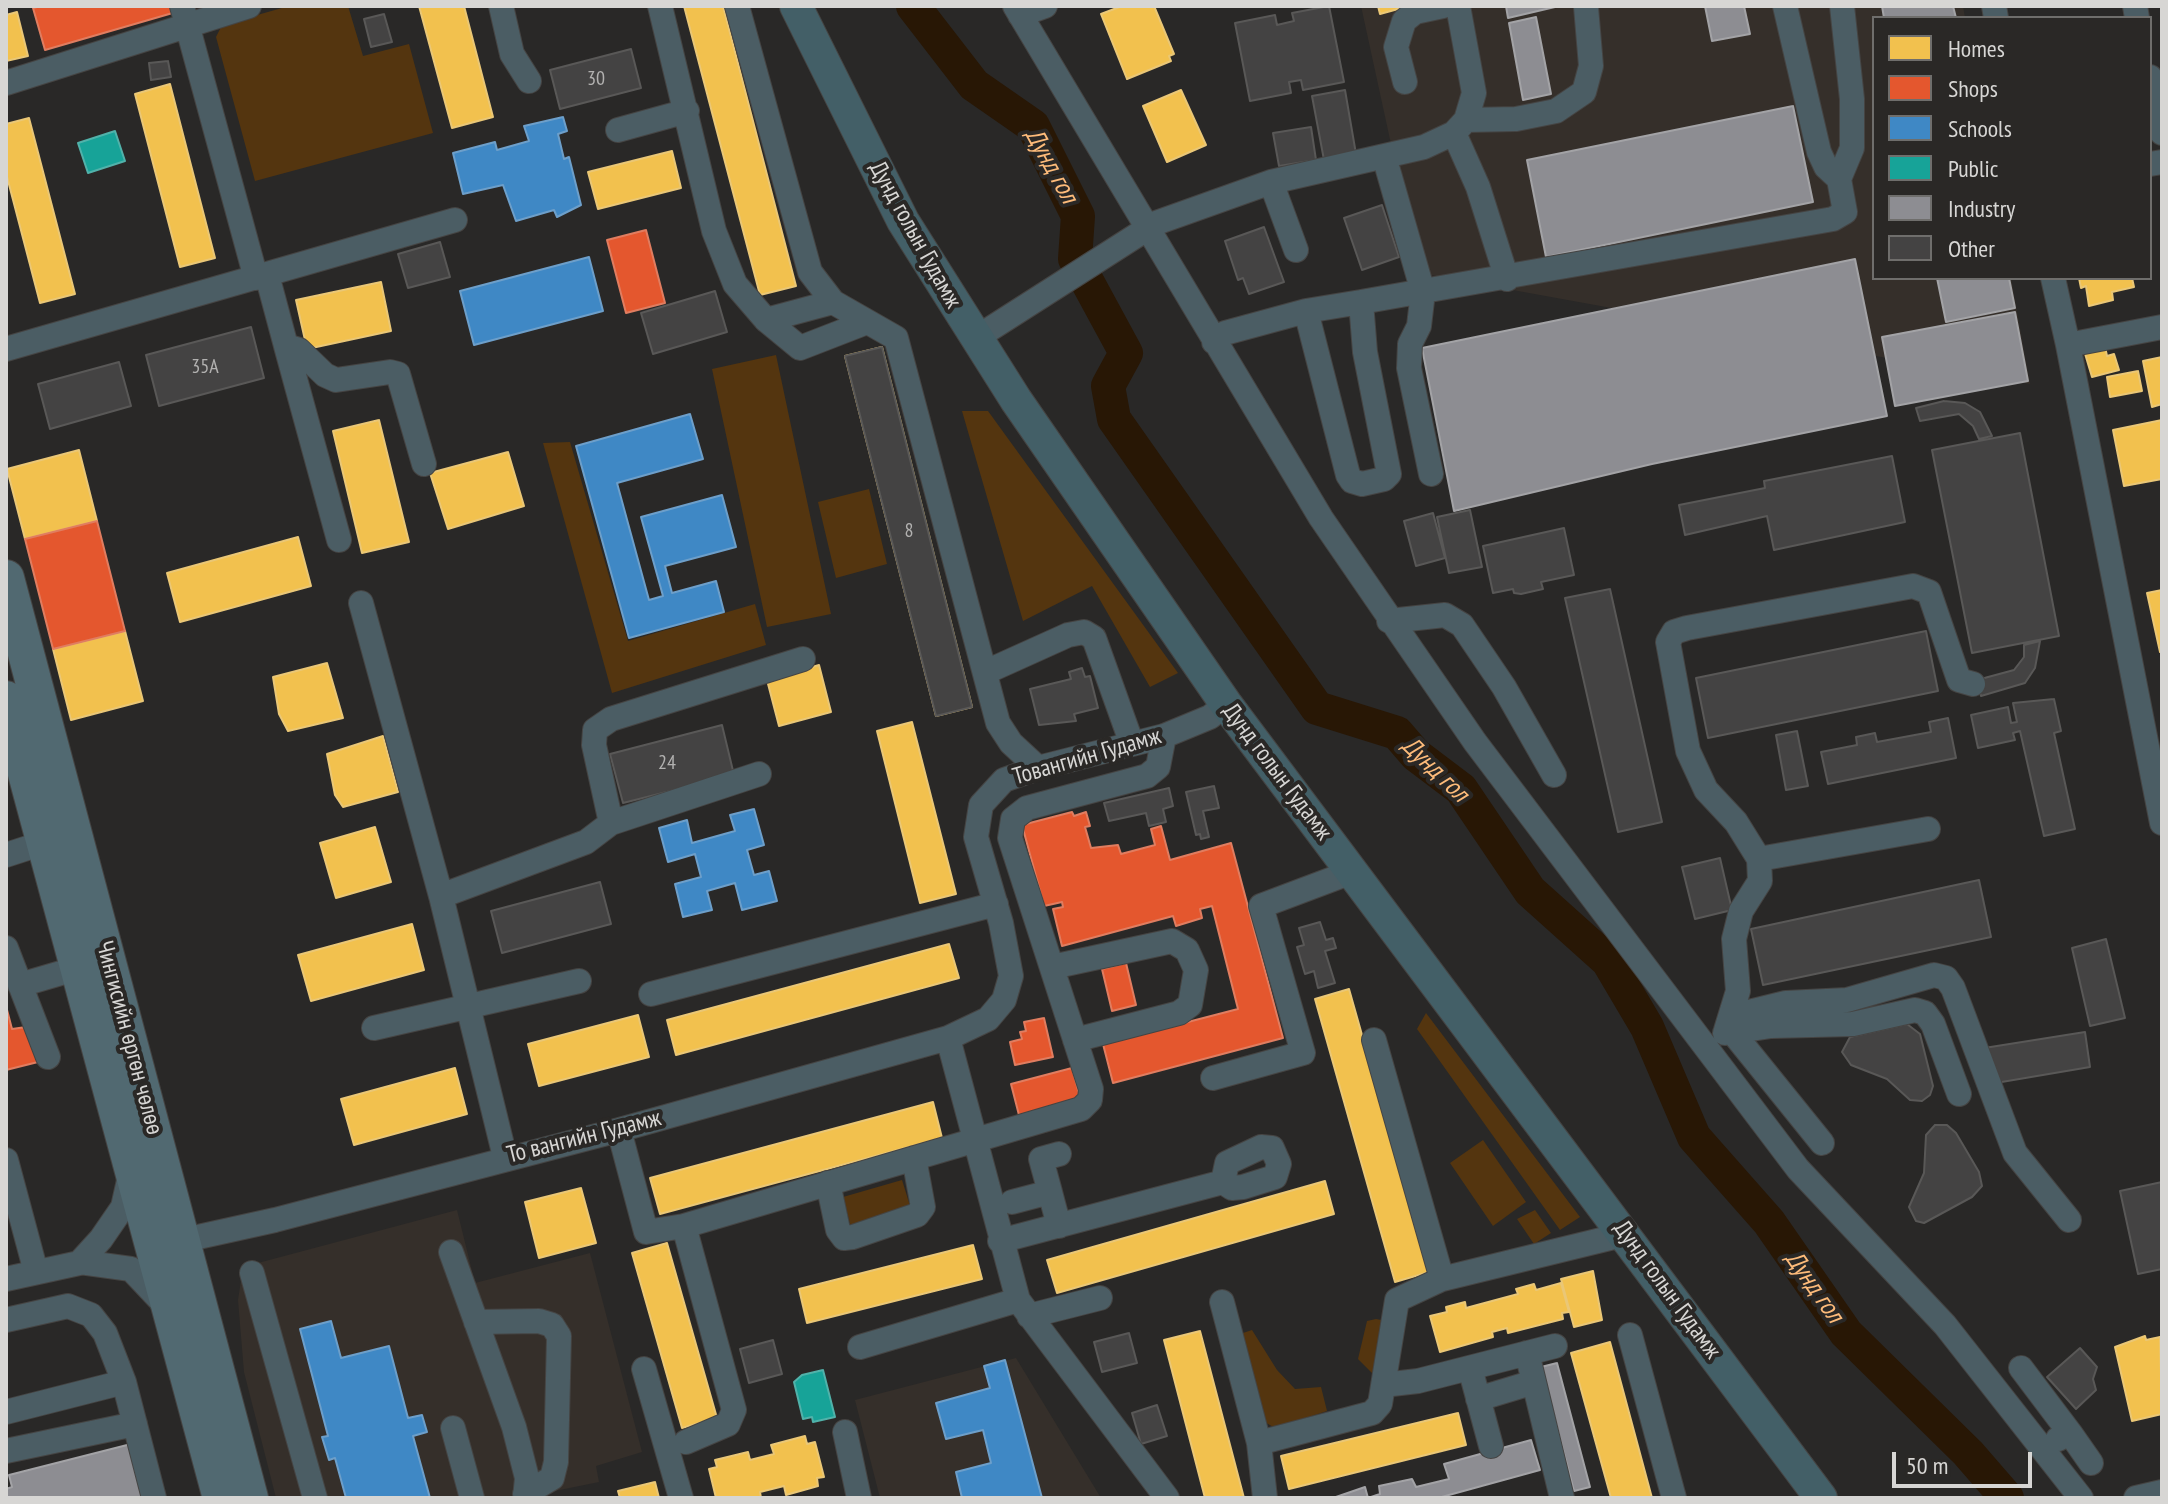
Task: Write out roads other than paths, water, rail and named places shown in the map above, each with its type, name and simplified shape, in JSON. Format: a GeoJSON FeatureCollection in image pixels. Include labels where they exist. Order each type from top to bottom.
{"type":"FeatureCollection","features":[{"type":"Feature","properties":{"kind":"highway","name":"Чингисийн өргөн чөлөө"},"geometry":{"type":"LineString","coordinates":[[6,578],[151,1118],[172,1314],[221,1498]]}},
{"type":"Feature","properties":{"kind":"highway","name":"Чингисийн өргөн чөлөө"},"geometry":{"type":"LineString","coordinates":[[6,699],[131,1162],[167,1245],[250,1498]]}},
{"type":"Feature","properties":{"kind":"main road","name":"Дунд голын Гудамж"},"geometry":{"type":"LineString","coordinates":[[796,6],[903,221],[986,332],[1226,704],[1821,1498]]}},
{"type":"Feature","properties":{"kind":"street"},"geometry":{"type":"LineString","coordinates":[[6,83],[184,16],[249,6]]}},
{"type":"Feature","properties":{"kind":"street"},"geometry":{"type":"LineString","coordinates":[[501,6],[512,54],[529,81]]}},
{"type":"Feature","properties":{"kind":"street"},"geometry":{"type":"LineString","coordinates":[[660,6],[714,231],[735,284],[766,320],[800,348],[867,322]]}},
{"type":"Feature","properties":{"kind":"street"},"geometry":{"type":"LineString","coordinates":[[737,6],[810,272],[833,302],[896,338],[998,723],[1011,743],[1038,768]]}},
{"type":"Feature","properties":{"kind":"street"},"geometry":{"type":"LineString","coordinates":[[1045,6],[1018,11],[1140,232],[1214,342],[1304,492],[1389,621],[1475,742],[1822,1143]]}},
{"type":"Feature","properties":{"kind":"street"},"geometry":{"type":"LineString","coordinates":[[1405,82],[1396,47],[1404,21],[1415,12],[1443,6]]}},
{"type":"Feature","properties":{"kind":"street"},"geometry":{"type":"LineString","coordinates":[[1458,6],[1474,93],[1460,127],[1507,279]]}},
{"type":"Feature","properties":{"kind":"street"},"geometry":{"type":"LineString","coordinates":[[1785,6],[1819,152],[1826,167],[1839,179]]}},
{"type":"Feature","properties":{"kind":"street"},"geometry":{"type":"LineString","coordinates":[[1214,342],[1225,333],[1306,311],[1507,279],[1833,219],[1845,212],[1839,179],[1852,148],[1852,99],[1842,6]]}},
{"type":"Feature","properties":{"kind":"street"},"geometry":{"type":"LineString","coordinates":[[986,332],[1140,232],[1271,182],[1424,147],[1460,127],[1556,111],[1584,92],[1591,66],[1586,7]]}},
{"type":"Feature","properties":{"kind":"street"},"geometry":{"type":"LineString","coordinates":[[184,16],[261,277],[286,346],[339,540]]}},
{"type":"Feature","properties":{"kind":"street"},"geometry":{"type":"LineString","coordinates":[[2155,90],[2162,133]]}},
{"type":"Feature","properties":{"kind":"street"},"geometry":{"type":"LineString","coordinates":[[618,130],[687,111]]}},
{"type":"Feature","properties":{"kind":"street"},"geometry":{"type":"LineString","coordinates":[[1388,170],[1423,292],[1419,326],[1410,344],[1409,368],[1431,474]]}},
{"type":"Feature","properties":{"kind":"street"},"geometry":{"type":"LineString","coordinates":[[1271,182],[1296,250]]}},
{"type":"Feature","properties":{"kind":"street"},"geometry":{"type":"LineString","coordinates":[[6,349],[455,220]]}},
{"type":"Feature","properties":{"kind":"street"},"geometry":{"type":"LineString","coordinates":[[2053,280],[2162,823]]}},
{"type":"Feature","properties":{"kind":"street"},"geometry":{"type":"LineString","coordinates":[[766,320],[833,302]]}},
{"type":"Feature","properties":{"kind":"street"},"geometry":{"type":"LineString","coordinates":[[1306,311],[1348,475],[1352,481],[1375,482],[1389,474],[1365,352],[1361,302]]}},
{"type":"Feature","properties":{"kind":"street"},"geometry":{"type":"LineString","coordinates":[[2068,345],[2162,327]]}},
{"type":"Feature","properties":{"kind":"street"},"geometry":{"type":"LineString","coordinates":[[286,346],[299,350],[325,375],[336,380],[390,372],[398,374],[424,464]]}},
{"type":"Feature","properties":{"kind":"street"},"geometry":{"type":"LineString","coordinates":[[1973,684],[1959,680],[1929,592],[1922,588],[1883,592],[1674,632],[1668,642],[1688,751],[1706,790],[1736,822],[1759,859],[1760,881],[1741,911],[1734,939],[1738,991],[1725,1034],[1798,1169],[1945,1325],[2081,1498]]}},
{"type":"Feature","properties":{"kind":"street"},"geometry":{"type":"LineString","coordinates":[[361,603],[441,896],[505,1157]]}},
{"type":"Feature","properties":{"kind":"street"},"geometry":{"type":"LineString","coordinates":[[1389,621],[1445,615],[1462,625],[1504,687],[1554,775]]}},
{"type":"Feature","properties":{"kind":"street"},"geometry":{"type":"LineString","coordinates":[[986,672],[1068,635],[1084,632],[1094,638],[1132,744]]}},
{"type":"Feature","properties":{"kind":"street"},"geometry":{"type":"LineString","coordinates":[[611,823],[594,745],[595,730],[611,719],[803,659]]}},
{"type":"Feature","properties":{"kind":"street","name":"Товангийн Гудамж"},"geometry":{"type":"LineString","coordinates":[[948,1038],[988,1019],[1004,1000],[1011,976],[996,904],[976,837],[981,805],[1004,780],[1038,768],[1164,736],[1210,717],[1226,704]]}},
{"type":"Feature","properties":{"kind":"street"},"geometry":{"type":"LineString","coordinates":[[619,1130],[646,1232],[684,1226],[1081,1109],[1090,1100],[1091,1089],[1010,838],[1013,819],[1027,808],[1147,776],[1158,767],[1164,736]]}},
{"type":"Feature","properties":{"kind":"street"},"geometry":{"type":"LineString","coordinates":[[441,896],[586,842],[611,823],[759,774]]}},
{"type":"Feature","properties":{"kind":"street"},"geometry":{"type":"LineString","coordinates":[[1759,859],[1928,829]]}},
{"type":"Feature","properties":{"kind":"street"},"geometry":{"type":"LineString","coordinates":[[6,855],[43,843]]}},
{"type":"Feature","properties":{"kind":"street"},"geometry":{"type":"LineString","coordinates":[[1213,1078],[1303,1053],[1261,906],[1354,871]]}},
{"type":"Feature","properties":{"kind":"street"},"geometry":{"type":"LineString","coordinates":[[651,994],[996,904]]}},
{"type":"Feature","properties":{"kind":"street"},"geometry":{"type":"LineString","coordinates":[[1052,967],[1172,941],[1187,950],[1196,970],[1190,1005],[1179,1013],[1075,1040]]}},
{"type":"Feature","properties":{"kind":"street"},"geometry":{"type":"LineString","coordinates":[[6,948],[48,1057]]}},
{"type":"Feature","properties":{"kind":"street"},"geometry":{"type":"LineString","coordinates":[[20,985],[78,968]]}},
{"type":"Feature","properties":{"kind":"street"},"geometry":{"type":"LineString","coordinates":[[1725,1034],[1786,1003],[1847,1000],[1934,975],[1946,978],[1953,988],[2015,1153],[2069,1220]]}},
{"type":"Feature","properties":{"kind":"street"},"geometry":{"type":"LineString","coordinates":[[374,1028],[579,981]]}},
{"type":"Feature","properties":{"kind":"street"},"geometry":{"type":"LineString","coordinates":[[1725,1034],[1771,1026],[1853,1024],[1915,1010],[1925,1013],[1933,1024],[1959,1094]]}},
{"type":"Feature","properties":{"kind":"street"},"geometry":{"type":"LineString","coordinates":[[948,1038],[1000,1241],[1024,1308],[1167,1498]]}},
{"type":"Feature","properties":{"kind":"street","name":"То вангийн Гудамж"},"geometry":{"type":"LineString","coordinates":[[6,1279],[218,1233],[619,1130],[948,1038]]}},
{"type":"Feature","properties":{"kind":"street"},"geometry":{"type":"LineString","coordinates":[[1374,1040],[1442,1279]]}},
{"type":"Feature","properties":{"kind":"street"},"geometry":{"type":"LineString","coordinates":[[1059,1154],[1041,1159],[1059,1226]]}},
{"type":"Feature","properties":{"kind":"street"},"geometry":{"type":"LineString","coordinates":[[828,1183],[838,1230],[844,1238],[853,1237],[917,1215],[923,1207],[914,1158]]}},
{"type":"Feature","properties":{"kind":"street"},"geometry":{"type":"LineString","coordinates":[[6,1160],[36,1272]]}},
{"type":"Feature","properties":{"kind":"street"},"geometry":{"type":"LineString","coordinates":[[80,1262],[123,1207],[131,1162]]}},
{"type":"Feature","properties":{"kind":"street"},"geometry":{"type":"LineString","coordinates":[[1000,1241],[1223,1182]]}},
{"type":"Feature","properties":{"kind":"street"},"geometry":{"type":"LineString","coordinates":[[1012,1202],[1050,1192]]}},
{"type":"Feature","properties":{"kind":"street"},"geometry":{"type":"LineString","coordinates":[[684,1226],[734,1410],[728,1424],[686,1442]]}},
{"type":"Feature","properties":{"kind":"street"},"geometry":{"type":"LineString","coordinates":[[1259,1443],[1372,1413],[1380,1404],[1397,1300],[1442,1279],[1626,1234]]}},
{"type":"Feature","properties":{"kind":"street"},"geometry":{"type":"LineString","coordinates":[[451,1252],[514,1427],[527,1478],[525,1496]]}},
{"type":"Feature","properties":{"kind":"street"},"geometry":{"type":"LineString","coordinates":[[80,1262],[131,1269],[172,1314]]}},
{"type":"Feature","properties":{"kind":"street"},"geometry":{"type":"LineString","coordinates":[[252,1273],[315,1498]]}},
{"type":"Feature","properties":{"kind":"street"},"geometry":{"type":"LineString","coordinates":[[860,1347],[1024,1308],[1100,1298]]}},
{"type":"Feature","properties":{"kind":"street"},"geometry":{"type":"LineString","coordinates":[[1222,1302],[1259,1443],[1265,1498]]}},
{"type":"Feature","properties":{"kind":"street"},"geometry":{"type":"LineString","coordinates":[[6,1320],[68,1306],[91,1315],[105,1333],[124,1382],[154,1498]]}},
{"type":"Feature","properties":{"kind":"street"},"geometry":{"type":"LineString","coordinates":[[476,1322],[539,1321],[552,1325],[559,1336],[556,1462],[552,1478],[525,1496]]}},
{"type":"Feature","properties":{"kind":"street"},"geometry":{"type":"LineString","coordinates":[[1630,1335],[1674,1498]]}},
{"type":"Feature","properties":{"kind":"street"},"geometry":{"type":"LineString","coordinates":[[1383,1385],[1418,1381],[1555,1346]]}},
{"type":"Feature","properties":{"kind":"street"},"geometry":{"type":"LineString","coordinates":[[1527,1353],[1562,1498]]}},
{"type":"Feature","properties":{"kind":"street"},"geometry":{"type":"LineString","coordinates":[[1470,1368],[1491,1446]]}},
{"type":"Feature","properties":{"kind":"street"},"geometry":{"type":"LineString","coordinates":[[2021,1368],[2091,1463]]}},
{"type":"Feature","properties":{"kind":"street"},"geometry":{"type":"LineString","coordinates":[[644,1369],[681,1498]]}},
{"type":"Feature","properties":{"kind":"street"},"geometry":{"type":"LineString","coordinates":[[6,1412],[124,1382]]}},
{"type":"Feature","properties":{"kind":"street"},"geometry":{"type":"LineString","coordinates":[[1478,1399],[1534,1382]]}},
{"type":"Feature","properties":{"kind":"street"},"geometry":{"type":"LineString","coordinates":[[6,1451],[135,1424]]}},
{"type":"Feature","properties":{"kind":"street"},"geometry":{"type":"LineString","coordinates":[[453,1428],[472,1498]]}},
{"type":"Feature","properties":{"kind":"street"},"geometry":{"type":"LineString","coordinates":[[845,1432],[859,1498]]}},
{"type":"Feature","properties":{"kind":"street"},"geometry":{"type":"LineString","coordinates":[[2041,1447],[2070,1433]]}},
{"type":"Feature","properties":{"kind":"street"},"geometry":{"type":"LineString","coordinates":[[2136,1498],[2162,1492]]}},
{"type":"Feature","properties":{"kind":"waterway","name":"Дунд гол"},"geometry":{"type":"LineString","coordinates":[[913,6],[974,85],[1033,126],[1078,216],[1075,259],[1126,353],[1108,386],[1114,419],[1317,708],[1397,733],[1416,755],[1461,789],[1530,891],[1608,961],[1647,1027],[1694,1137],[1769,1222],[1846,1333],[1968,1453],[2007,1498]]}}]}
